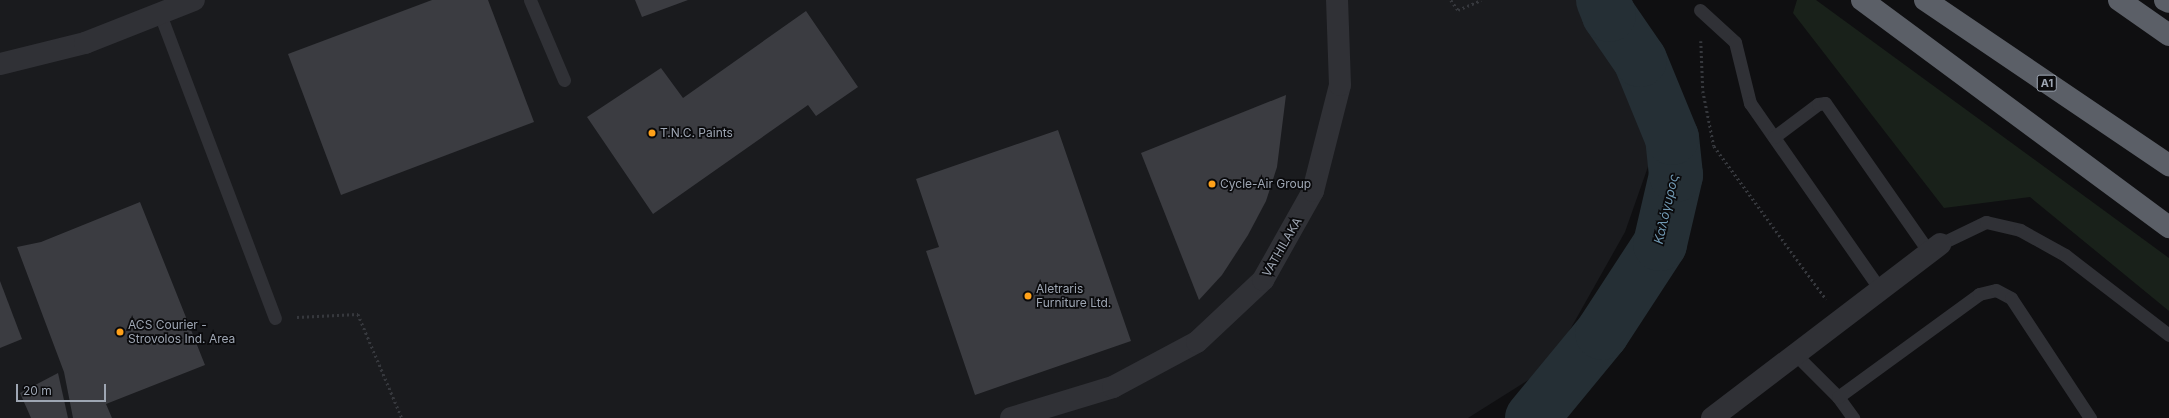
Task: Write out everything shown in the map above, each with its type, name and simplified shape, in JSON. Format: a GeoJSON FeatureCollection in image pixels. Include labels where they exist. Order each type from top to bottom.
{"type":"FeatureCollection","features":[{"type":"Feature","properties":{"kind":"highway"},"geometry":{"type":"LineString","coordinates":[[1862,0],[2169,228]]}},
{"type":"Feature","properties":{"kind":"highway","name":"A1"},"geometry":{"type":"LineString","coordinates":[[1925,0],[2169,165]]}},
{"type":"Feature","properties":{"kind":"highway"},"geometry":{"type":"LineString","coordinates":[[2119,0],[2169,35]]}},
{"type":"Feature","properties":{"kind":"highway"},"geometry":{"type":"LineString","coordinates":[[2165,0],[2169,2]]}},
{"type":"Feature","properties":{"kind":"street"},"geometry":{"type":"LineString","coordinates":[[0,64],[85,43],[194,0]]}},
{"type":"Feature","properties":{"kind":"street","name":"VATHILAKA"},"geometry":{"type":"LineString","coordinates":[[1011,418],[1113,387],[1198,342],[1263,280],[1313,191],[1340,85],[1337,0]]}},
{"type":"Feature","properties":{"kind":"street"},"geometry":{"type":"LineString","coordinates":[[1712,418],[1935,248]]}},
{"type":"Feature","properties":{"kind":"lane"},"geometry":{"type":"LineString","coordinates":[[530,0],[564,80]]}},
{"type":"Feature","properties":{"kind":"lane"},"geometry":{"type":"LineString","coordinates":[[1700,10],[1735,42],[1750,103],[1881,290]]}},
{"type":"Feature","properties":{"kind":"lane"},"geometry":{"type":"LineString","coordinates":[[160,14],[275,318]]}},
{"type":"Feature","properties":{"kind":"lane"},"geometry":{"type":"LineString","coordinates":[[1774,137],[1818,104],[1825,102],[1935,248],[1986,222],[2020,230],[2066,255],[2169,335]]}},
{"type":"Feature","properties":{"kind":"lane"},"geometry":{"type":"LineString","coordinates":[[1838,397],[1979,294],[1996,290],[2011,298],[2090,418]]}},
{"type":"Feature","properties":{"kind":"lane"},"geometry":{"type":"LineString","coordinates":[[1796,355],[1838,397],[1853,418]]}},
{"type":"Feature","properties":{"kind":"path"},"geometry":{"type":"LineString","coordinates":[[1451,0],[1458,10],[1481,0]]}},
{"type":"Feature","properties":{"kind":"path"},"geometry":{"type":"LineString","coordinates":[[1700,10],[1704,90],[1714,146],[1842,320]]}},
{"type":"Feature","properties":{"kind":"path"},"geometry":{"type":"LineString","coordinates":[[275,318],[358,314],[402,418]]}},
{"type":"Feature","properties":{"kind":"shaded area"},"geometry":{"type":"Polygon","coordinates":[[[0,0],[1583,0],[1656,144],[1625,232],[1549,367],[1468,418],[0,418],[0,0]]]}},
{"type":"Feature","properties":{"kind":"shaded area"},"geometry":{"type":"Polygon","coordinates":[[[1797,0],[1816,0],[2169,258],[2169,311],[2030,197],[1944,208],[1793,13],[1797,0]]]}},
{"type":"Feature","properties":{"kind":"building"},"geometry":{"type":"Polygon","coordinates":[[[432,0],[488,0],[534,122],[341,195],[288,54],[432,0]]]}},
{"type":"Feature","properties":{"kind":"building"},"geometry":{"type":"Polygon","coordinates":[[[635,0],[688,0],[642,17],[635,0]]]}},
{"type":"Feature","properties":{"kind":"building"},"geometry":{"type":"Polygon","coordinates":[[[806,11],[858,87],[816,116],[808,105],[653,214],[587,117],[661,68],[683,98],[806,11]]]}},
{"type":"Feature","properties":{"kind":"building","name":"Cycle-Air Group"},"geometry":{"type":"Polygon","coordinates":[[[1286,95],[1277,167],[1266,201],[1248,235],[1222,275],[1199,300],[1141,153],[1286,95]]]}},
{"type":"Feature","properties":{"kind":"building","name":"Aletraris Furniture Ltd."},"geometry":{"type":"Polygon","coordinates":[[[1058,130],[1131,341],[975,395],[926,251],[939,247],[916,179],[1058,130]]]}},
{"type":"Feature","properties":{"kind":"building","name":"ACS Courier - Strovolos Ind. Area"},"geometry":{"type":"Polygon","coordinates":[[[140,202],[205,365],[106,404],[112,418],[73,418],[64,372],[17,247],[41,242],[140,202]]]}},
{"type":"Feature","properties":{"kind":"building"},"geometry":{"type":"Polygon","coordinates":[[[0,281],[22,339],[0,348],[0,281]]]}},
{"type":"Feature","properties":{"kind":"building"},"geometry":{"type":"Polygon","coordinates":[[[58,373],[68,418],[31,418],[20,393],[58,373]]]}},
{"type":"Feature","properties":{"kind":"waterway","name":"Καλόγυρος"},"geometry":{"type":"LineString","coordinates":[[1532,418],[1602,333],[1660,244],[1676,175],[1672,138],[1640,60],[1609,15],[1603,0]]}},
{"type":"Feature","properties":{"kind":"place","name":"T.N.C. Paints"},"geometry":{"type":"Point","coordinates":[652,133]}},
{"type":"Feature","properties":{"kind":"place","name":"Cycle-Air Group"},"geometry":{"type":"Point","coordinates":[1212,184]}},
{"type":"Feature","properties":{"kind":"place","name":"Aletraris Furniture Ltd."},"geometry":{"type":"Point","coordinates":[1028,296]}},
{"type":"Feature","properties":{"kind":"place","name":"ACS Courier - Strovolos Ind. Area"},"geometry":{"type":"Point","coordinates":[120,332]}}]}
